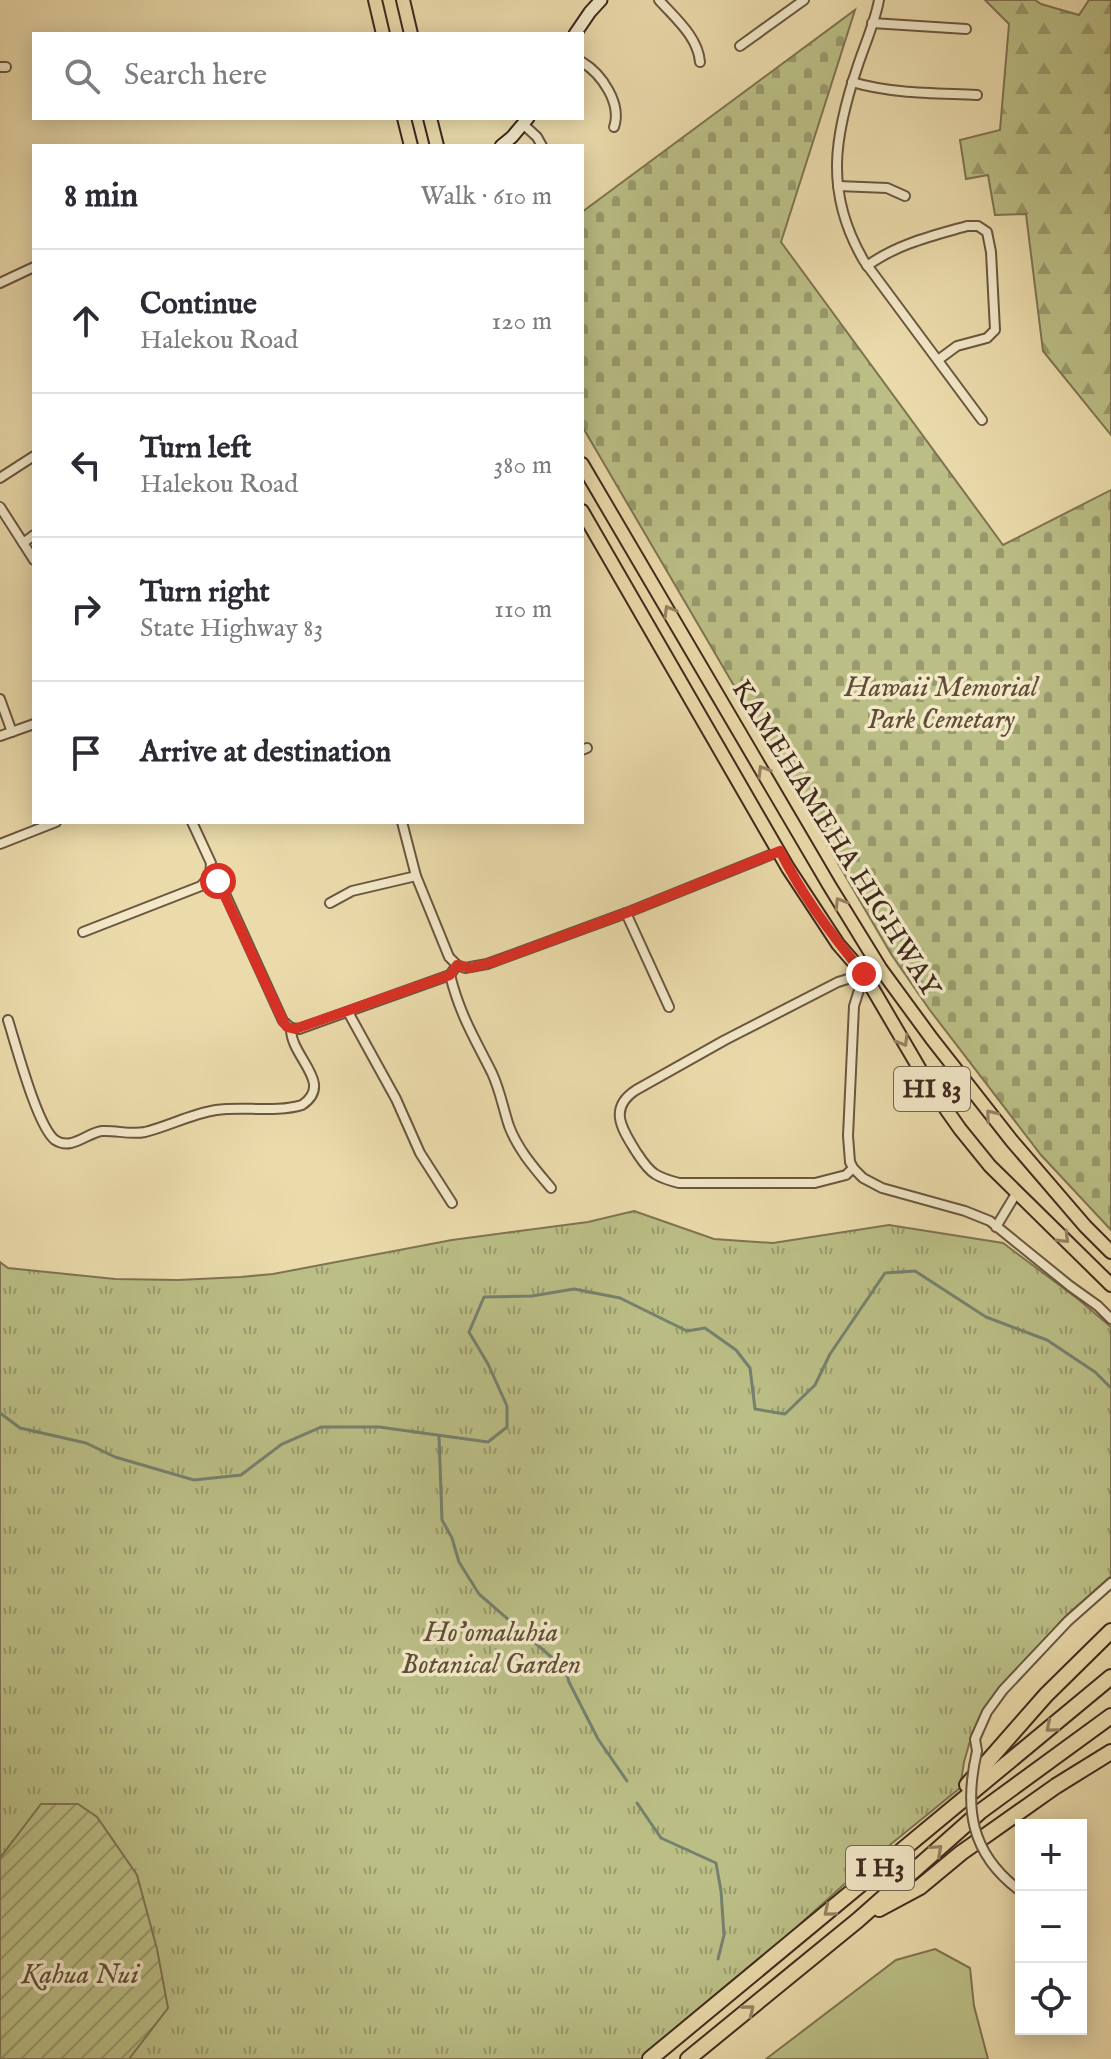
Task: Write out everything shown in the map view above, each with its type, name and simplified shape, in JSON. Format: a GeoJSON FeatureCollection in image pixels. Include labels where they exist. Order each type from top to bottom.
{"type":"FeatureCollection","features":[{"type":"Feature","properties":{"kind":"highway"},"geometry":{"type":"LineString","coordinates":[[929,1828],[1046,1695],[1111,1631]]}},
{"type":"Feature","properties":{"kind":"highway","name":"I H3"},"geometry":{"type":"LineString","coordinates":[[650,2059],[1111,1677]]}},
{"type":"Feature","properties":{"kind":"highway","name":"I H3"},"geometry":{"type":"LineString","coordinates":[[688,2059],[858,1920],[981,1811],[1111,1716]]}},
{"type":"Feature","properties":{"kind":"highway"},"geometry":{"type":"LineString","coordinates":[[858,1920],[920,1887],[961,1853],[1056,1786],[1111,1752]]}},
{"type":"Feature","properties":{"kind":"main road"},"geometry":{"type":"LineString","coordinates":[[375,0],[383,32]]}},
{"type":"Feature","properties":{"kind":"main road"},"geometry":{"type":"LineString","coordinates":[[403,0],[411,32]]}},
{"type":"Feature","properties":{"kind":"main road"},"geometry":{"type":"LineString","coordinates":[[404,120],[410,144]]}},
{"type":"Feature","properties":{"kind":"main road"},"geometry":{"type":"LineString","coordinates":[[430,120],[436,144]]}},
{"type":"Feature","properties":{"kind":"main road","name":"KAMEHAMEHA HIGHWAY"},"geometry":{"type":"LineString","coordinates":[[584,467],[880,968],[1040,1176],[1111,1252]]}},
{"type":"Feature","properties":{"kind":"main road","name":"HI 83"},"geometry":{"type":"LineString","coordinates":[[584,514],[788,868],[838,944],[864,974]]}},
{"type":"Feature","properties":{"kind":"main road"},"geometry":{"type":"LineString","coordinates":[[686,691],[708,679]]}},
{"type":"Feature","properties":{"kind":"main road"},"geometry":{"type":"LineString","coordinates":[[780,851],[803,838]]}},
{"type":"Feature","properties":{"kind":"main road"},"geometry":{"type":"LineString","coordinates":[[864,974],[880,968]]}},
{"type":"Feature","properties":{"kind":"main road","name":"KAMEHAMEHA HIGHWAY"},"geometry":{"type":"LineString","coordinates":[[864,974],[929,1085],[990,1166],[1111,1285]]}},
{"type":"Feature","properties":{"kind":"main road"},"geometry":{"type":"LineString","coordinates":[[1017,1192],[1040,1176]]}},
{"type":"Feature","properties":{"kind":"street"},"geometry":{"type":"LineString","coordinates":[[577,32],[601,0]]}},
{"type":"Feature","properties":{"kind":"street"},"geometry":{"type":"LineString","coordinates":[[659,0],[694,42],[700,62]]}},
{"type":"Feature","properties":{"kind":"street"},"geometry":{"type":"LineString","coordinates":[[879,0],[840,126],[838,186],[844,219],[867,266],[982,420]]}},
{"type":"Feature","properties":{"kind":"street"},"geometry":{"type":"LineString","coordinates":[[740,46],[798,2]]}},
{"type":"Feature","properties":{"kind":"street"},"geometry":{"type":"LineString","coordinates":[[872,23],[966,29]]}},
{"type":"Feature","properties":{"kind":"street"},"geometry":{"type":"LineString","coordinates":[[584,64],[597,74],[606,88],[616,114],[614,127]]}},
{"type":"Feature","properties":{"kind":"street"},"geometry":{"type":"LineString","coordinates":[[852,82],[896,91],[977,95]]}},
{"type":"Feature","properties":{"kind":"street"},"geometry":{"type":"LineString","coordinates":[[503,144],[526,121],[541,144]]}},
{"type":"Feature","properties":{"kind":"street"},"geometry":{"type":"LineString","coordinates":[[838,186],[887,188],[905,196]]}},
{"type":"Feature","properties":{"kind":"street"},"geometry":{"type":"LineString","coordinates":[[867,266],[901,246],[967,226],[978,226],[987,232],[995,330],[987,338],[957,346],[938,360]]}},
{"type":"Feature","properties":{"kind":"street"},"geometry":{"type":"LineString","coordinates":[[0,283],[32,268]]}},
{"type":"Feature","properties":{"kind":"street"},"geometry":{"type":"LineString","coordinates":[[0,478],[32,457]]}},
{"type":"Feature","properties":{"kind":"street"},"geometry":{"type":"LineString","coordinates":[[0,507],[32,557]]}},
{"type":"Feature","properties":{"kind":"street"},"geometry":{"type":"LineString","coordinates":[[23,543],[32,536]]}},
{"type":"Feature","properties":{"kind":"street"},"geometry":{"type":"LineString","coordinates":[[0,699],[12,732]]}},
{"type":"Feature","properties":{"kind":"street"},"geometry":{"type":"LineString","coordinates":[[0,736],[32,725]]}},
{"type":"Feature","properties":{"kind":"street"},"geometry":{"type":"LineString","coordinates":[[0,844],[51,824]]}},
{"type":"Feature","properties":{"kind":"street"},"geometry":{"type":"LineString","coordinates":[[83,932],[201,886],[210,876],[211,863],[193,824]]}},
{"type":"Feature","properties":{"kind":"street"},"geometry":{"type":"LineString","coordinates":[[403,824],[416,876],[449,957],[457,965],[470,968],[626,913],[780,851]]}},
{"type":"Feature","properties":{"kind":"street"},"geometry":{"type":"LineString","coordinates":[[210,876],[221,885],[283,1021],[291,1028],[299,1029],[450,975],[457,965]]}},
{"type":"Feature","properties":{"kind":"street"},"geometry":{"type":"LineString","coordinates":[[330,903],[358,889],[416,876]]}},
{"type":"Feature","properties":{"kind":"street"},"geometry":{"type":"LineString","coordinates":[[626,913],[669,1007]]}},
{"type":"Feature","properties":{"kind":"street"},"geometry":{"type":"LineString","coordinates":[[853,1168],[846,1175],[815,1183],[671,1182],[645,1166],[622,1128],[619,1117],[624,1101],[636,1090],[838,982],[864,974]]}},
{"type":"Feature","properties":{"kind":"street"},"geometry":{"type":"LineString","coordinates":[[864,974],[854,1006],[848,1136],[853,1168],[863,1178],[882,1188],[990,1221],[1111,1319]]}},
{"type":"Feature","properties":{"kind":"street"},"geometry":{"type":"LineString","coordinates":[[450,975],[465,1021],[497,1085],[513,1136],[525,1157],[551,1188]]}},
{"type":"Feature","properties":{"kind":"street"},"geometry":{"type":"LineString","coordinates":[[348,1012],[396,1099],[420,1153],[452,1203]]}},
{"type":"Feature","properties":{"kind":"street"},"geometry":{"type":"LineString","coordinates":[[8,1020],[42,1121],[52,1137],[65,1143],[100,1131],[145,1132],[217,1110],[302,1105],[310,1098],[315,1085],[293,1045],[291,1028]]}},
{"type":"Feature","properties":{"kind":"street"},"geometry":{"type":"LineString","coordinates":[[996,1227],[1017,1192]]}},
{"type":"Feature","properties":{"kind":"street"},"geometry":{"type":"LineString","coordinates":[[1015,1886],[993,1865],[976,1834],[970,1800],[977,1751],[975,1739],[987,1712],[1003,1690],[1068,1621],[1111,1583]]}},
{"type":"Feature","properties":{"kind":"green space"},"geometry":{"type":"Polygon","coordinates":[[[985,0],[1035,0],[1079,15],[1089,0],[1111,0],[1111,435],[1043,351],[1026,214],[995,215],[988,175],[966,179],[960,140],[1000,130],[1009,24],[985,0]]]}},
{"type":"Feature","properties":{"kind":"green space","name":"Hawaii Memorial Park Cemetary"},"geometry":{"type":"Polygon","coordinates":[[[855,10],[781,242],[1003,545],[1111,490],[1111,1230],[1041,1155],[929,1009],[891,954],[584,429],[584,211],[855,10]]]}},
{"type":"Feature","properties":{"kind":"green space","name":"Ho'omaluhia Botanical Garden"},"geometry":{"type":"Polygon","coordinates":[[[634,1211],[714,1239],[773,1243],[889,1225],[1003,1243],[1111,1327],[1111,1576],[1065,1617],[988,1703],[972,1734],[960,1788],[869,1862],[650,2059],[0,2059],[0,1262],[8,1268],[115,1279],[241,1277],[273,1274],[452,1240],[588,1222],[634,1211]]]}},
{"type":"Feature","properties":{"kind":"green space","name":"Kahua Nui"},"geometry":{"type":"Polygon","coordinates":[[[41,1804],[78,1804],[97,1817],[137,1875],[157,1949],[168,2008],[129,2059],[0,2059],[0,1858],[41,1804]]]}},
{"type":"Feature","properties":{"kind":"green space"},"geometry":{"type":"Polygon","coordinates":[[[935,1949],[970,1968],[974,2006],[988,2059],[766,2059],[896,1960],[935,1949]]]}},
{"type":"Feature","properties":{"kind":"waterway"},"geometry":{"type":"LineString","coordinates":[[0,1413],[20,1428],[86,1443],[115,1457],[194,1480],[241,1475],[282,1444],[321,1427],[379,1427],[488,1442],[507,1427],[507,1406],[469,1332],[484,1297],[532,1296],[574,1289],[620,1298],[687,1331],[705,1328],[736,1350],[750,1368],[755,1409],[785,1414],[815,1385],[830,1354],[885,1273],[915,1271],[986,1317],[1047,1340],[1095,1372],[1111,1388]]}},
{"type":"Feature","properties":{"kind":"waterway"},"geometry":{"type":"LineString","coordinates":[[439,1436],[442,1520],[452,1538],[459,1562],[479,1594],[565,1669],[598,1739],[627,1781]]}},
{"type":"Feature","properties":{"kind":"waterway"},"geometry":{"type":"LineString","coordinates":[[637,1803],[661,1838],[716,1863],[724,1935],[718,1959]]}},
{"type":"Feature","properties":{"kind":"route"},"geometry":{"type":"LineString","coordinates":[[218,881],[283,1021],[287,1027],[295,1029],[450,975],[457,965],[470,968],[493,962],[780,851],[838,944],[864,974]]}}]}
